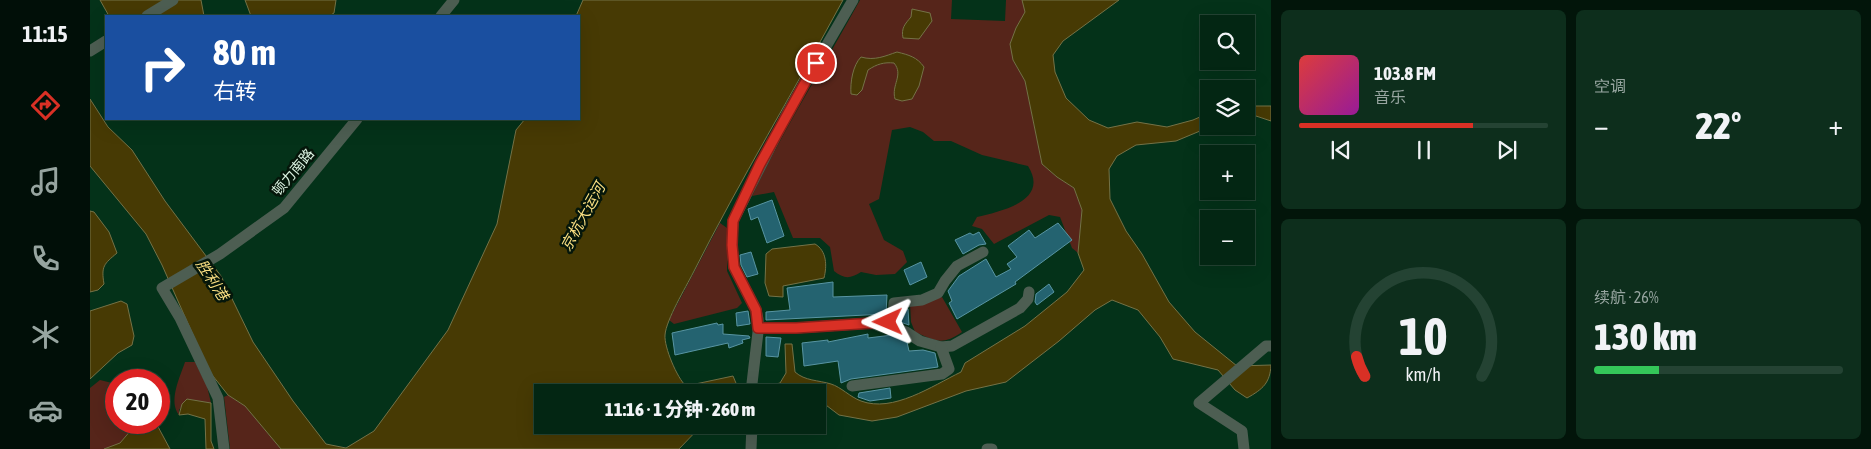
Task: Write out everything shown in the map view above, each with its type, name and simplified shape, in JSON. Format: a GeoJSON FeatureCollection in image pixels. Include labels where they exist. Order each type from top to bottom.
{"type":"FeatureCollection","features":[{"type":"Feature","properties":{"kind":"street"},"geometry":{"type":"LineString","coordinates":[[149,15],[174,0]]}},
{"type":"Feature","properties":{"kind":"street"},"geometry":{"type":"LineString","coordinates":[[442,15],[454,0]]}},
{"type":"Feature","properties":{"kind":"street"},"geometry":{"type":"LineString","coordinates":[[751,384],[758,328],[756,310],[734,267],[732,245],[733,221],[789,110],[853,0]]}},
{"type":"Feature","properties":{"kind":"street"},"geometry":{"type":"LineString","coordinates":[[90,51],[105,42]]}},
{"type":"Feature","properties":{"kind":"street","name":"顿力南路"},"geometry":{"type":"LineString","coordinates":[[224,449],[218,398],[180,318],[162,288],[220,254],[284,208],[356,120]]}},
{"type":"Feature","properties":{"kind":"street"},"geometry":{"type":"LineString","coordinates":[[758,328],[796,328],[888,322],[893,319],[894,303],[922,300],[938,293],[944,281],[958,266],[983,252]]}},
{"type":"Feature","properties":{"kind":"street"},"geometry":{"type":"LineString","coordinates":[[888,322],[894,328],[906,332],[932,346],[952,346],[1020,308],[1028,299],[1029,292]]}},
{"type":"Feature","properties":{"kind":"street"},"geometry":{"type":"LineString","coordinates":[[1244,449],[1242,431],[1199,403],[1266,346],[1271,346]]}},
{"type":"Feature","properties":{"kind":"street"},"geometry":{"type":"LineString","coordinates":[[852,386],[942,374],[950,369],[941,347]]}},
{"type":"Feature","properties":{"kind":"street"},"geometry":{"type":"LineString","coordinates":[[751,449],[752,434]]}},
{"type":"Feature","properties":{"kind":"street"},"geometry":{"type":"LineString","coordinates":[[987,449],[992,449]]}},
{"type":"Feature","properties":{"kind":"shaded area"},"geometry":{"type":"Polygon","coordinates":[[[860,0],[952,0],[951,19],[1005,21],[1006,0],[1022,0],[1026,12],[1016,28],[1013,60],[1025,81],[1042,164],[1074,188],[1082,210],[1078,253],[1072,248],[1060,217],[1049,215],[994,244],[982,229],[972,226],[977,217],[1009,207],[1028,196],[1033,188],[1033,178],[1028,166],[982,155],[951,141],[934,141],[923,132],[910,127],[892,130],[879,199],[869,204],[884,240],[903,251],[907,262],[895,274],[876,275],[861,272],[850,277],[841,276],[834,271],[830,247],[820,238],[793,238],[774,192],[752,196],[791,122],[860,0]]]}},
{"type":"Feature","properties":{"kind":"shaded area"},"geometry":{"type":"Polygon","coordinates":[[[720,223],[727,228],[727,271],[742,303],[737,308],[674,324],[669,320],[720,223]]]}},
{"type":"Feature","properties":{"kind":"shaded area"},"geometry":{"type":"Polygon","coordinates":[[[942,297],[962,332],[944,341],[939,341],[915,332],[911,322],[910,304],[942,297]]]}},
{"type":"Feature","properties":{"kind":"shaded area"},"geometry":{"type":"Polygon","coordinates":[[[185,362],[195,362],[207,386],[211,403],[187,399],[179,410],[179,415],[176,409],[175,396],[185,362]]]}},
{"type":"Feature","properties":{"kind":"shaded area"},"geometry":{"type":"Polygon","coordinates":[[[100,380],[105,381],[105,434],[135,434],[122,449],[90,449],[90,388],[100,380]]]}},
{"type":"Feature","properties":{"kind":"shaded area"},"geometry":{"type":"Polygon","coordinates":[[[228,395],[245,406],[281,449],[230,449],[224,397],[228,395]]]}},
{"type":"Feature","properties":{"kind":"water"},"geometry":{"type":"Polygon","coordinates":[[[100,0],[201,0],[204,15],[108,15],[100,0]]]}},
{"type":"Feature","properties":{"kind":"water"},"geometry":{"type":"Polygon","coordinates":[[[245,0],[336,0],[334,13],[331,15],[251,15],[245,0]]]}},
{"type":"Feature","properties":{"kind":"water"},"geometry":{"type":"Polygon","coordinates":[[[583,0],[843,0],[729,204],[669,321],[665,340],[675,370],[684,384],[534,384],[534,434],[693,434],[679,449],[281,449],[245,406],[228,395],[209,371],[162,265],[146,234],[90,166],[90,99],[108,127],[132,150],[165,201],[221,276],[253,342],[293,401],[326,444],[346,448],[374,431],[448,330],[497,224],[516,130],[524,120],[580,120],[580,15],[576,15],[583,0]]]}},
{"type":"Feature","properties":{"kind":"water"},"geometry":{"type":"Polygon","coordinates":[[[1022,0],[1119,0],[1063,41],[1053,55],[1055,72],[1066,98],[1089,120],[1108,128],[1137,122],[1167,127],[1200,117],[1200,131],[1176,141],[1136,145],[1117,156],[1109,169],[1110,199],[1126,231],[1142,254],[1169,302],[1195,332],[1237,366],[1271,365],[1265,385],[1247,398],[1235,390],[1218,370],[1173,359],[1160,337],[1138,310],[1112,300],[1095,310],[1006,382],[966,391],[897,417],[872,421],[839,415],[826,405],[826,384],[776,384],[780,383],[786,373],[785,344],[792,344],[795,372],[807,379],[835,385],[861,401],[873,404],[899,401],[961,372],[965,363],[1025,326],[1067,292],[1084,270],[1078,253],[1082,210],[1074,188],[1042,164],[1025,81],[1013,60],[1010,44],[1025,12],[1022,0]]]}},
{"type":"Feature","properties":{"kind":"water"},"geometry":{"type":"Polygon","coordinates":[[[912,9],[930,13],[932,21],[919,39],[903,38],[903,29],[911,17],[912,9]]]}},
{"type":"Feature","properties":{"kind":"water"},"geometry":{"type":"Polygon","coordinates":[[[897,52],[912,57],[924,67],[919,86],[912,99],[902,101],[895,99],[894,94],[898,72],[894,63],[881,64],[868,70],[862,90],[857,95],[851,94],[853,74],[856,64],[861,57],[875,58],[897,52]]]}},
{"type":"Feature","properties":{"kind":"water"},"geometry":{"type":"Polygon","coordinates":[[[1255,106],[1271,106],[1271,121],[1256,116],[1255,106]]]}},
{"type":"Feature","properties":{"kind":"water"},"geometry":{"type":"Polygon","coordinates":[[[90,211],[94,212],[109,232],[117,253],[104,266],[104,284],[98,290],[90,292],[90,211]]]}},
{"type":"Feature","properties":{"kind":"water"},"geometry":{"type":"Polygon","coordinates":[[[815,244],[824,255],[826,269],[824,278],[783,286],[783,297],[769,296],[765,283],[766,254],[772,249],[815,244]]]}},
{"type":"Feature","properties":{"kind":"water"},"geometry":{"type":"Polygon","coordinates":[[[121,301],[127,304],[134,336],[132,345],[118,353],[90,379],[90,311],[121,301]]]}},
{"type":"Feature","properties":{"kind":"water"},"geometry":{"type":"Polygon","coordinates":[[[733,376],[736,384],[695,384],[733,376]]]}},
{"type":"Feature","properties":{"kind":"water"},"geometry":{"type":"Polygon","coordinates":[[[187,399],[211,403],[211,441],[214,449],[206,449],[205,419],[188,414],[179,415],[182,404],[187,399]]]}},
{"type":"Feature","properties":{"kind":"water"},"geometry":{"type":"Polygon","coordinates":[[[128,434],[162,434],[170,449],[104,449],[120,443],[128,434]]]}},
{"type":"Feature","properties":{"kind":"building"},"geometry":{"type":"Polygon","coordinates":[[[772,200],[784,236],[767,243],[758,217],[751,220],[748,209],[772,200]]]}},
{"type":"Feature","properties":{"kind":"building"},"geometry":{"type":"Polygon","coordinates":[[[1058,223],[1072,240],[1015,282],[1016,284],[957,319],[949,303],[952,301],[948,291],[959,276],[986,259],[996,277],[1011,269],[1007,264],[1017,257],[1008,246],[1029,230],[1035,238],[1058,223]]]}},
{"type":"Feature","properties":{"kind":"building"},"geometry":{"type":"Polygon","coordinates":[[[979,232],[986,244],[979,245],[963,254],[955,240],[970,233],[973,235],[979,232]]]}},
{"type":"Feature","properties":{"kind":"building"},"geometry":{"type":"Polygon","coordinates":[[[751,252],[758,274],[747,277],[741,265],[740,255],[751,252]]]}},
{"type":"Feature","properties":{"kind":"building"},"geometry":{"type":"Polygon","coordinates":[[[921,262],[927,277],[910,285],[904,270],[921,262]]]}},
{"type":"Feature","properties":{"kind":"building"},"geometry":{"type":"Polygon","coordinates":[[[833,282],[833,297],[887,295],[886,314],[766,320],[766,312],[790,310],[787,288],[833,282]]]}},
{"type":"Feature","properties":{"kind":"building"},"geometry":{"type":"Polygon","coordinates":[[[1049,284],[1054,292],[1037,305],[1035,302],[1036,294],[1049,284]]]}},
{"type":"Feature","properties":{"kind":"building"},"geometry":{"type":"Polygon","coordinates":[[[908,309],[909,325],[900,322],[901,310],[908,309]]]}},
{"type":"Feature","properties":{"kind":"building"},"geometry":{"type":"Polygon","coordinates":[[[748,311],[750,324],[737,326],[736,313],[748,311]]]}},
{"type":"Feature","properties":{"kind":"building"},"geometry":{"type":"Polygon","coordinates":[[[717,323],[718,325],[723,324],[723,334],[749,336],[750,338],[742,340],[743,343],[729,348],[728,343],[675,355],[672,333],[717,323]]]}},
{"type":"Feature","properties":{"kind":"building"},"geometry":{"type":"Polygon","coordinates":[[[868,334],[868,338],[892,335],[907,342],[909,351],[923,350],[935,353],[938,367],[851,379],[841,383],[838,361],[804,366],[802,343],[828,340],[828,342],[868,334]]]}},
{"type":"Feature","properties":{"kind":"building"},"geometry":{"type":"Polygon","coordinates":[[[766,337],[781,338],[778,357],[766,356],[766,337]]]}},
{"type":"Feature","properties":{"kind":"building"},"geometry":{"type":"Polygon","coordinates":[[[890,388],[891,398],[870,401],[858,397],[859,393],[890,388]]]}},
{"type":"Feature","properties":{"kind":"route"},"geometry":{"type":"LineString","coordinates":[[816,63],[760,164],[733,221],[732,245],[734,267],[756,310],[758,328],[796,328],[888,322]]}},
{"type":"Feature","properties":{"kind":"water label","name":"京杭大运河"},"geometry":{"type":"Point","coordinates":[583,217]}},
{"type":"Feature","properties":{"kind":"water label","name":"胜利港"},"geometry":{"type":"Point","coordinates":[212,280]}}]}
